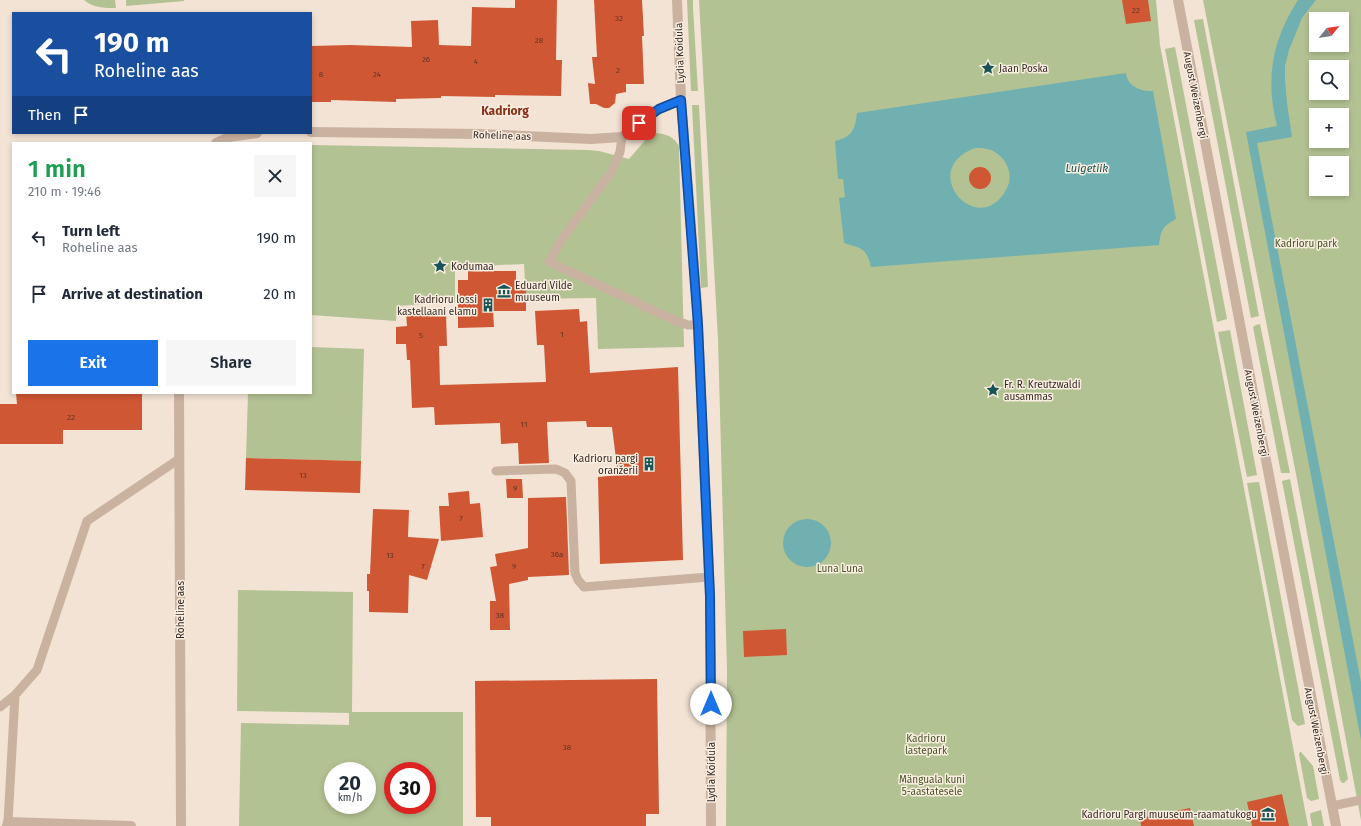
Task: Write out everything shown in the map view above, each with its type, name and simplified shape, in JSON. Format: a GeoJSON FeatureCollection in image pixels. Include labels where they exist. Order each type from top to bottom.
{"type":"FeatureCollection","features":[{"type":"Feature","properties":{"kind":"street","name":"Lydia Koidula"},"geometry":{"type":"LineString","coordinates":[[677,0],[681,100],[698,325],[709,577],[711,826]]}},
{"type":"Feature","properties":{"kind":"street","name":"August Weizenbergi"},"geometry":{"type":"LineString","coordinates":[[1178,0],[1336,826]]}},
{"type":"Feature","properties":{"kind":"street"},"geometry":{"type":"LineString","coordinates":[[622,137],[647,116],[659,109],[681,100]]}},
{"type":"Feature","properties":{"kind":"street","name":"Roheline aas"},"geometry":{"type":"LineString","coordinates":[[312,132],[480,134],[591,139],[622,137]]}},
{"type":"Feature","properties":{"kind":"street"},"geometry":{"type":"LineString","coordinates":[[218,142],[229,137],[250,134]]}},
{"type":"Feature","properties":{"kind":"street","name":"Roheline aas"},"geometry":{"type":"LineString","coordinates":[[179,394],[181,826]]}},
{"type":"Feature","properties":{"kind":"street"},"geometry":{"type":"LineString","coordinates":[[8,824],[131,826]]}},
{"type":"Feature","properties":{"kind":"lane"},"geometry":{"type":"LineString","coordinates":[[622,137],[620,152],[612,171],[569,229],[549,262],[674,320],[698,325]]}},
{"type":"Feature","properties":{"kind":"lane"},"geometry":{"type":"LineString","coordinates":[[0,707],[14,695],[37,670],[87,521],[179,459]]}},
{"type":"Feature","properties":{"kind":"lane"},"geometry":{"type":"LineString","coordinates":[[496,471],[556,469],[565,473],[570,481],[575,573],[578,580],[584,587],[709,577]]}},
{"type":"Feature","properties":{"kind":"lane"},"geometry":{"type":"LineString","coordinates":[[8,824],[14,695]]}},
{"type":"Feature","properties":{"kind":"lane"},"geometry":{"type":"LineString","coordinates":[[1332,806],[1361,800]]}},
{"type":"Feature","properties":{"kind":"green space"},"geometry":{"type":"Polygon","coordinates":[[[84,0],[115,0],[116,8],[91,5],[84,0]]]}},
{"type":"Feature","properties":{"kind":"green space"},"geometry":{"type":"Polygon","coordinates":[[[126,0],[184,0],[184,1],[126,6],[126,0]]]}},
{"type":"Feature","properties":{"kind":"green space"},"geometry":{"type":"Polygon","coordinates":[[[687,0],[693,0],[698,91],[691,91],[687,0]]]}},
{"type":"Feature","properties":{"kind":"green space"},"geometry":{"type":"Polygon","coordinates":[[[699,0],[1156,0],[1160,45],[1308,826],[726,826],[727,670],[718,339],[699,0]]]}},
{"type":"Feature","properties":{"kind":"green space","name":"Kadrioru park"},"geometry":{"type":"Polygon","coordinates":[[[1203,0],[1361,0],[1361,820],[1296,474],[1203,0]]]}},
{"type":"Feature","properties":{"kind":"green space"},"geometry":{"type":"Polygon","coordinates":[[[1203,19],[1259,316],[1251,318],[1194,20],[1203,19]]]}},
{"type":"Feature","properties":{"kind":"green space"},"geometry":{"type":"Polygon","coordinates":[[[1175,47],[1227,319],[1217,322],[1165,49],[1175,47]]]}},
{"type":"Feature","properties":{"kind":"green space"},"geometry":{"type":"Polygon","coordinates":[[[692,105],[699,105],[708,287],[701,288],[692,105]]]}},
{"type":"Feature","properties":{"kind":"green space"},"geometry":{"type":"Polygon","coordinates":[[[656,133],[664,134],[675,140],[679,146],[684,347],[598,349],[596,298],[526,299],[524,264],[455,267],[455,302],[397,306],[396,321],[312,315],[312,145],[587,150],[599,151],[629,159],[648,137],[656,133]]]}},
{"type":"Feature","properties":{"kind":"green space"},"geometry":{"type":"Polygon","coordinates":[[[1260,324],[1290,473],[1281,473],[1253,327],[1260,324]]]}},
{"type":"Feature","properties":{"kind":"green space"},"geometry":{"type":"Polygon","coordinates":[[[1230,330],[1257,475],[1247,477],[1218,332],[1230,330]]]}},
{"type":"Feature","properties":{"kind":"green space"},"geometry":{"type":"Polygon","coordinates":[[[312,347],[364,349],[361,461],[246,458],[248,394],[312,394],[312,347]]]}},
{"type":"Feature","properties":{"kind":"green space"},"geometry":{"type":"Polygon","coordinates":[[[1290,479],[1348,779],[1344,783],[1340,780],[1282,481],[1290,479]]]}},
{"type":"Feature","properties":{"kind":"green space"},"geometry":{"type":"Polygon","coordinates":[[[1259,482],[1305,724],[1298,726],[1292,720],[1247,483],[1259,482]]]}},
{"type":"Feature","properties":{"kind":"green space"},"geometry":{"type":"Polygon","coordinates":[[[238,590],[353,592],[352,712],[463,712],[463,826],[239,826],[241,723],[349,725],[349,713],[237,711],[238,590]]]}},
{"type":"Feature","properties":{"kind":"green space"},"geometry":{"type":"Polygon","coordinates":[[[1300,752],[1313,766],[1319,799],[1311,801],[1307,798],[1299,754],[1300,752]]]}},
{"type":"Feature","properties":{"kind":"green space"},"geometry":{"type":"Polygon","coordinates":[[[1321,810],[1324,826],[1312,826],[1311,813],[1321,810]]]}},
{"type":"Feature","properties":{"kind":"water"},"geometry":{"type":"Polygon","coordinates":[[[1298,0],[1316,0],[1302,18],[1289,50],[1285,66],[1287,103],[1292,137],[1257,143],[1361,682],[1361,740],[1246,132],[1277,126],[1273,109],[1273,60],[1282,30],[1298,0]]]}},
{"type":"Feature","properties":{"kind":"water","name":"Luigetiik"},"geometry":{"type":"Polygon","coordinates":[[[1126,73],[1127,78],[1135,87],[1153,91],[1176,219],[1163,229],[1159,245],[871,267],[865,252],[855,246],[844,243],[839,198],[845,197],[843,179],[838,179],[835,141],[849,135],[852,132],[857,113],[1126,73]],[[975,148],[958,158],[951,171],[951,184],[958,196],[968,204],[981,208],[994,203],[1006,190],[1010,180],[1010,174],[1007,164],[994,151],[975,148]]]}},
{"type":"Feature","properties":{"kind":"water"},"geometry":{"type":"Polygon","coordinates":[[[802,519],[812,519],[821,523],[827,529],[830,534],[830,552],[821,563],[812,567],[802,567],[793,563],[787,557],[783,548],[783,538],[787,529],[793,523],[802,519]]]}},
{"type":"Feature","properties":{"kind":"building"},"geometry":{"type":"Polygon","coordinates":[[[515,0],[557,0],[556,60],[562,60],[561,96],[441,96],[441,98],[396,99],[396,102],[331,100],[331,102],[312,102],[312,46],[350,45],[412,47],[411,21],[438,20],[439,45],[471,46],[472,7],[515,8],[515,0]]]}},
{"type":"Feature","properties":{"kind":"building"},"geometry":{"type":"Polygon","coordinates":[[[594,0],[642,0],[644,84],[626,84],[626,92],[616,94],[615,103],[609,108],[604,108],[596,104],[590,104],[588,83],[595,84],[592,57],[597,57],[594,0]]]}},
{"type":"Feature","properties":{"kind":"building"},"geometry":{"type":"Polygon","coordinates":[[[1122,0],[1148,0],[1151,21],[1126,24],[1122,0]]]}},
{"type":"Feature","properties":{"kind":"building"},"geometry":{"type":"Polygon","coordinates":[[[980,167],[984,168],[990,174],[990,182],[984,188],[980,189],[976,188],[970,182],[969,178],[970,174],[976,168],[980,167]]]}},
{"type":"Feature","properties":{"kind":"building","name":"Kadrioru lossi kastellaani elamu"},"geometry":{"type":"Polygon","coordinates":[[[468,271],[516,271],[516,282],[526,282],[526,311],[493,311],[494,327],[458,328],[458,280],[468,280],[468,271]]]}},
{"type":"Feature","properties":{"kind":"building"},"geometry":{"type":"Polygon","coordinates":[[[579,309],[580,322],[587,321],[590,373],[678,367],[683,560],[600,564],[598,477],[618,475],[612,427],[587,427],[586,421],[547,422],[549,463],[519,464],[518,443],[501,444],[500,423],[435,425],[434,407],[412,408],[410,360],[407,360],[406,344],[396,344],[396,327],[407,326],[406,313],[446,313],[447,346],[439,346],[440,385],[546,382],[544,345],[537,345],[535,311],[579,309]]]}},
{"type":"Feature","properties":{"kind":"building"},"geometry":{"type":"Polygon","coordinates":[[[16,394],[142,394],[142,430],[63,430],[63,444],[0,444],[0,404],[17,404],[16,394]]]}},
{"type":"Feature","properties":{"kind":"building"},"geometry":{"type":"Polygon","coordinates":[[[246,458],[361,461],[360,493],[245,490],[246,458]]]}},
{"type":"Feature","properties":{"kind":"building"},"geometry":{"type":"Polygon","coordinates":[[[506,479],[522,479],[523,498],[507,498],[506,479]]]}},
{"type":"Feature","properties":{"kind":"building"},"geometry":{"type":"Polygon","coordinates":[[[469,491],[470,504],[480,503],[483,537],[441,541],[439,506],[449,506],[448,493],[469,491]]]}},
{"type":"Feature","properties":{"kind":"building"},"geometry":{"type":"Polygon","coordinates":[[[566,497],[569,575],[528,577],[528,580],[509,584],[510,630],[490,630],[490,601],[496,601],[490,567],[497,566],[495,554],[528,548],[528,498],[566,497]]]}},
{"type":"Feature","properties":{"kind":"building"},"geometry":{"type":"Polygon","coordinates":[[[373,509],[409,510],[408,537],[439,539],[427,580],[409,575],[408,613],[369,612],[367,574],[370,574],[373,509]]]}},
{"type":"Feature","properties":{"kind":"building"},"geometry":{"type":"Polygon","coordinates":[[[786,629],[787,655],[744,657],[743,631],[786,629]]]}},
{"type":"Feature","properties":{"kind":"building"},"geometry":{"type":"Polygon","coordinates":[[[657,679],[659,814],[646,814],[646,826],[491,826],[491,817],[476,817],[475,681],[657,679]]]}},
{"type":"Feature","properties":{"kind":"building","name":"Kadrioru Pargi muuseum-raamatukogu"},"geometry":{"type":"Polygon","coordinates":[[[1282,794],[1289,826],[1252,826],[1247,802],[1282,794]]]}},
{"type":"Feature","properties":{"kind":"building"},"geometry":{"type":"Polygon","coordinates":[[[1190,808],[1194,826],[1141,826],[1140,818],[1190,808]]]}},
{"type":"Feature","properties":{"kind":"place","name":"Jaan Poska"},"geometry":{"type":"Point","coordinates":[988,68]}},
{"type":"Feature","properties":{"kind":"place","name":"Kodumaa"},"geometry":{"type":"Point","coordinates":[440,266]}},
{"type":"Feature","properties":{"kind":"place","name":"Eduard Vilde muuseum"},"geometry":{"type":"Point","coordinates":[504,291]}},
{"type":"Feature","properties":{"kind":"place","name":"Kadrioru lossi kastellaani elamu"},"geometry":{"type":"Point","coordinates":[488,305]}},
{"type":"Feature","properties":{"kind":"place","name":"Fr. R. Kreutzwaldi ausammas"},"geometry":{"type":"Point","coordinates":[993,390]}},
{"type":"Feature","properties":{"kind":"place","name":"Kadrioru pargi oranžerii"},"geometry":{"type":"Point","coordinates":[649,464]}},
{"type":"Feature","properties":{"kind":"place","name":"Kadrioru Pargi muuseum-raamatukogu"},"geometry":{"type":"Point","coordinates":[1268,814]}},
{"type":"Feature","properties":{"kind":"district","name":"Kadriorg"},"geometry":{"type":"Point","coordinates":[505,111]}},
{"type":"Feature","properties":{"kind":"route"},"geometry":{"type":"LineString","coordinates":[[639,123],[659,109],[681,100],[697,304],[710,596],[711,704]]}},
{"type":"Feature","properties":{"kind":"park label","name":"Luna Luna"},"geometry":{"type":"Point","coordinates":[840,568]}},
{"type":"Feature","properties":{"kind":"park label","name":"Kadrioru lastepark"},"geometry":{"type":"Point","coordinates":[926,744]}},
{"type":"Feature","properties":{"kind":"park label","name":"Mänguala kuni 5-aastatesele"},"geometry":{"type":"Point","coordinates":[932,784]}}]}
